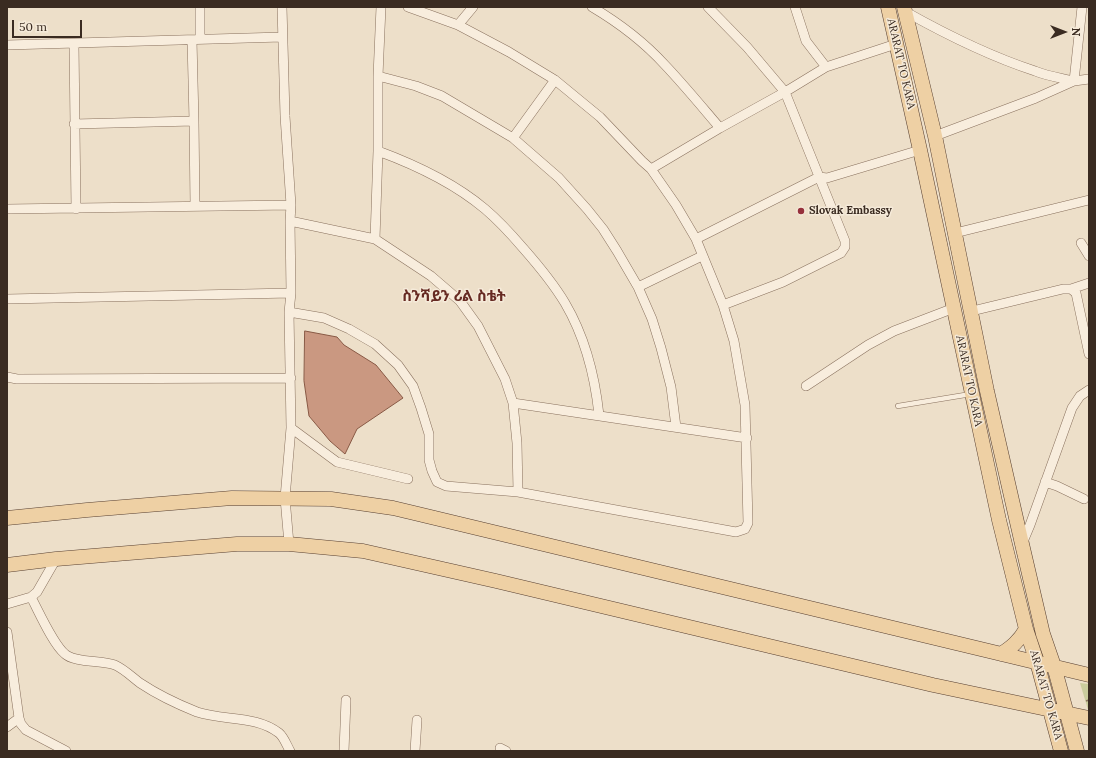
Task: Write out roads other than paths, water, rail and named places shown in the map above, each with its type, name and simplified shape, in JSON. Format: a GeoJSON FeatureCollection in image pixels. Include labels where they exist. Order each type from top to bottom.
{"type":"FeatureCollection","features":[{"type":"Feature","properties":{"kind":"main road","name":"ARARAT TO KARA"},"geometry":{"type":"LineString","coordinates":[[888,7],[999,520],[1026,629],[1037,662],[1062,751]]}},
{"type":"Feature","properties":{"kind":"main road","name":"ARARAT TO KARA"},"geometry":{"type":"LineString","coordinates":[[905,9],[935,136],[972,311],[987,391],[1022,544],[1043,634],[1054,666],[1077,751]]}},
{"type":"Feature","properties":{"kind":"main road"},"geometry":{"type":"LineString","coordinates":[[947,279],[964,274]]}},
{"type":"Feature","properties":{"kind":"main road"},"geometry":{"type":"LineString","coordinates":[[7,518],[93,509],[232,498],[331,499],[393,508],[1001,654],[1088,672]]}},
{"type":"Feature","properties":{"kind":"main road"},"geometry":{"type":"LineString","coordinates":[[7,565],[56,559],[237,544],[289,544],[363,551],[932,685],[1089,718]]}},
{"type":"Feature","properties":{"kind":"main road"},"geometry":{"type":"LineString","coordinates":[[1001,654],[1020,640],[1026,629]]}},
{"type":"Feature","properties":{"kind":"street"},"geometry":{"type":"LineString","coordinates":[[195,206],[194,121],[196,39],[200,7]]}},
{"type":"Feature","properties":{"kind":"street"},"geometry":{"type":"LineString","coordinates":[[282,7],[285,116],[291,205],[291,293],[289,312],[291,428],[285,498],[289,544]]}},
{"type":"Feature","properties":{"kind":"street"},"geometry":{"type":"LineString","coordinates":[[375,239],[378,151],[378,76],[381,7]]}},
{"type":"Feature","properties":{"kind":"street"},"geometry":{"type":"LineString","coordinates":[[289,312],[324,318],[349,329],[375,344],[398,365],[413,386],[421,408],[428,434],[429,460],[437,482],[446,486],[518,492],[736,532],[744,529],[748,523],[746,405],[734,341],[723,305],[696,239],[676,205],[652,169],[642,161],[600,117],[555,80],[509,52],[458,25],[408,7]]}},
{"type":"Feature","properties":{"kind":"street"},"geometry":{"type":"LineString","coordinates":[[458,25],[473,7]]}},
{"type":"Feature","properties":{"kind":"street"},"geometry":{"type":"LineString","coordinates":[[592,7],[632,34],[665,64],[720,128]]}},
{"type":"Feature","properties":{"kind":"street"},"geometry":{"type":"LineString","coordinates":[[708,7],[747,47],[785,92],[844,241],[845,247],[841,253],[783,282],[723,305]]}},
{"type":"Feature","properties":{"kind":"street"},"geometry":{"type":"LineString","coordinates":[[795,7],[806,41],[826,67]]}},
{"type":"Feature","properties":{"kind":"street"},"geometry":{"type":"LineString","coordinates":[[1074,81],[1082,7]]}},
{"type":"Feature","properties":{"kind":"street"},"geometry":{"type":"LineString","coordinates":[[905,9],[950,36],[982,51],[1036,72],[1074,81],[1088,81]]}},
{"type":"Feature","properties":{"kind":"street"},"geometry":{"type":"LineString","coordinates":[[7,45],[282,37]]}},
{"type":"Feature","properties":{"kind":"street"},"geometry":{"type":"LineString","coordinates":[[74,44],[76,209]]}},
{"type":"Feature","properties":{"kind":"street"},"geometry":{"type":"LineString","coordinates":[[652,169],[826,67],[896,44]]}},
{"type":"Feature","properties":{"kind":"street"},"geometry":{"type":"LineString","coordinates":[[378,76],[416,86],[442,96],[513,138],[559,178],[587,209],[603,229],[638,287],[652,319],[671,387],[676,427]]}},
{"type":"Feature","properties":{"kind":"street"},"geometry":{"type":"LineString","coordinates":[[513,138],[555,80]]}},
{"type":"Feature","properties":{"kind":"street"},"geometry":{"type":"LineString","coordinates":[[935,136],[1036,98],[1074,81]]}},
{"type":"Feature","properties":{"kind":"street"},"geometry":{"type":"LineString","coordinates":[[74,124],[194,121]]}},
{"type":"Feature","properties":{"kind":"street"},"geometry":{"type":"LineString","coordinates":[[696,239],[819,177],[826,178],[920,150]]}},
{"type":"Feature","properties":{"kind":"street"},"geometry":{"type":"LineString","coordinates":[[378,151],[412,164],[432,174],[454,187],[485,209],[515,239],[542,270],[565,303],[576,325],[593,374],[599,415]]}},
{"type":"Feature","properties":{"kind":"street"},"geometry":{"type":"LineString","coordinates":[[955,233],[1089,200]]}},
{"type":"Feature","properties":{"kind":"street"},"geometry":{"type":"LineString","coordinates":[[7,209],[291,205]]}},
{"type":"Feature","properties":{"kind":"street"},"geometry":{"type":"LineString","coordinates":[[290,221],[375,239],[431,276],[460,301],[478,326],[496,358],[513,403],[517,443],[518,492]]}},
{"type":"Feature","properties":{"kind":"street"},"geometry":{"type":"LineString","coordinates":[[1081,243],[1089,256]]}},
{"type":"Feature","properties":{"kind":"street"},"geometry":{"type":"LineString","coordinates":[[638,287],[702,256]]}},
{"type":"Feature","properties":{"kind":"street"},"geometry":{"type":"LineString","coordinates":[[972,311],[1063,289],[1071,289],[1089,283]]}},
{"type":"Feature","properties":{"kind":"street"},"geometry":{"type":"LineString","coordinates":[[1071,289],[1076,293],[1089,354]]}},
{"type":"Feature","properties":{"kind":"street"},"geometry":{"type":"LineString","coordinates":[[7,299],[291,293]]}},
{"type":"Feature","properties":{"kind":"street"},"geometry":{"type":"LineString","coordinates":[[806,386],[874,341],[894,331],[954,308]]}},
{"type":"Feature","properties":{"kind":"street"},"geometry":{"type":"LineString","coordinates":[[7,377],[17,379],[291,378]]}},
{"type":"Feature","properties":{"kind":"street"},"geometry":{"type":"LineString","coordinates":[[1022,544],[1072,408],[1080,396],[1089,390]]}},
{"type":"Feature","properties":{"kind":"street"},"geometry":{"type":"LineString","coordinates":[[513,403],[746,438]]}},
{"type":"Feature","properties":{"kind":"street"},"geometry":{"type":"LineString","coordinates":[[291,428],[336,462],[408,479]]}},
{"type":"Feature","properties":{"kind":"street"},"geometry":{"type":"LineString","coordinates":[[1045,482],[1084,499]]}},
{"type":"Feature","properties":{"kind":"street"},"geometry":{"type":"LineString","coordinates":[[7,604],[30,597],[37,592],[56,559]]}},
{"type":"Feature","properties":{"kind":"street"},"geometry":{"type":"LineString","coordinates":[[30,597],[58,647],[66,656],[77,659],[102,661],[117,666],[140,683],[166,699],[198,712],[219,717],[260,722],[280,734],[290,751]]}},
{"type":"Feature","properties":{"kind":"street"},"geometry":{"type":"LineString","coordinates":[[7,632],[20,724],[26,730],[66,751]]}},
{"type":"Feature","properties":{"kind":"street"},"geometry":{"type":"LineString","coordinates":[[344,751],[346,700]]}},
{"type":"Feature","properties":{"kind":"street"},"geometry":{"type":"LineString","coordinates":[[7,726],[18,718]]}},
{"type":"Feature","properties":{"kind":"street"},"geometry":{"type":"LineString","coordinates":[[415,751],[417,720]]}},
{"type":"Feature","properties":{"kind":"lane"},"geometry":{"type":"LineString","coordinates":[[898,406],[971,394]]}},
{"type":"Feature","properties":{"kind":"place","name":"Slovak Embassy"},"geometry":{"type":"Point","coordinates":[801,211]}},
{"type":"Feature","properties":{"kind":"district","name":"ስንሻይን ሪል ስቴት"},"geometry":{"type":"Point","coordinates":[454,297]}}]}
